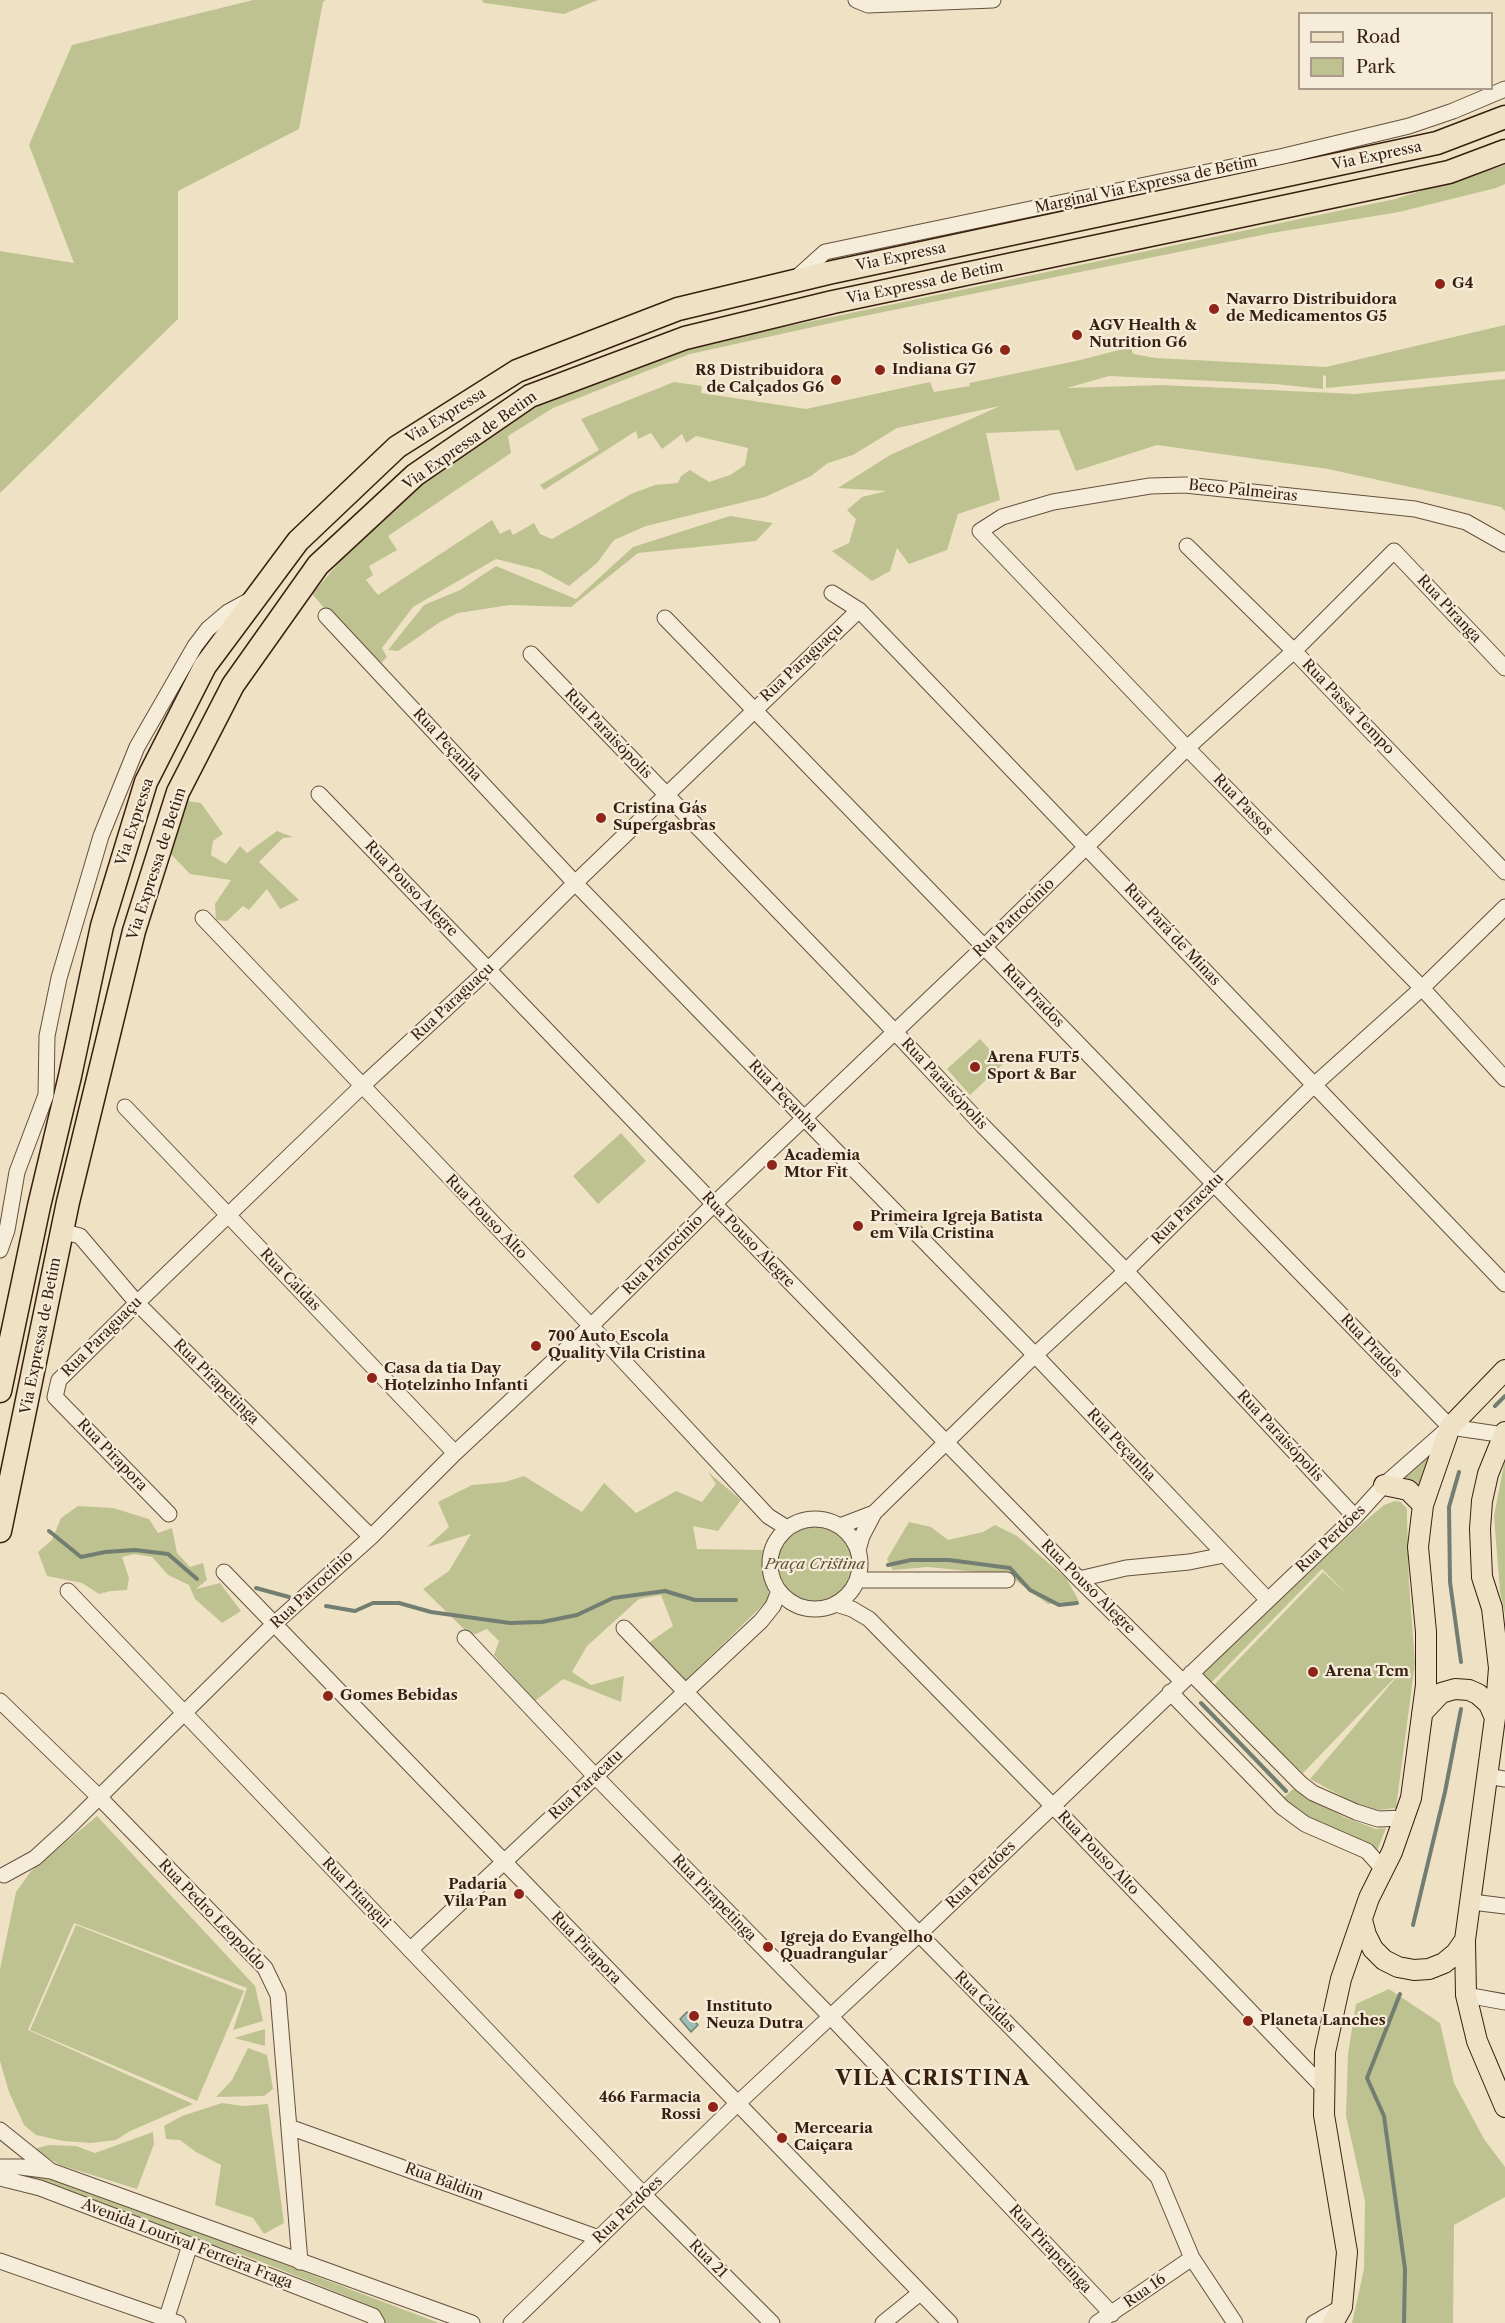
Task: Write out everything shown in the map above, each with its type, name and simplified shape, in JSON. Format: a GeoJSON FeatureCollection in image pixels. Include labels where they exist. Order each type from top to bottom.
{"type":"FeatureCollection","features":[{"type":"Feature","properties":{"kind":"highway","name":"Via Expressa"},"geometry":{"type":"LineString","coordinates":[[0,1390],[102,926],[146,782],[205,666],[256,597],[298,541],[397,447],[517,371],[678,309],[791,282],[1437,142],[1505,117]]}},
{"type":"Feature","properties":{"kind":"highway","name":"Via Expressa de Betim"},"geometry":{"type":"LineString","coordinates":[[0,1532],[61,1231],[134,931],[178,792],[233,685],[318,565],[415,475],[530,396],[685,338],[833,302],[1449,172],[1505,151]]}},
{"type":"Feature","properties":{"kind":"main road"},"geometry":{"type":"LineString","coordinates":[[1338,2315],[1347,2252],[1324,2115],[1325,2052],[1341,1979],[1369,1898],[1411,1798],[1426,1685],[1426,1632],[1418,1547],[1423,1505],[1436,1461],[1450,1427],[1505,1370]]}},
{"type":"Feature","properties":{"kind":"main road"},"geometry":{"type":"LineString","coordinates":[[1504,1434],[1488,1474],[1482,1501],[1480,1529],[1482,1577],[1492,1608],[1499,1666],[1495,1718],[1496,1777],[1465,1940],[1466,1995],[1477,2041],[1505,2107]]}},
{"type":"Feature","properties":{"kind":"main road"},"geometry":{"type":"LineString","coordinates":[[1384,1485],[1408,1490],[1423,1505]]}},
{"type":"Feature","properties":{"kind":"main road"},"geometry":{"type":"LineString","coordinates":[[1422,1713],[1441,1693],[1455,1689],[1469,1690],[1478,1694],[1489,1704],[1495,1718]]}},
{"type":"Feature","properties":{"kind":"main road"},"geometry":{"type":"LineString","coordinates":[[1362,1920],[1373,1949],[1384,1960],[1398,1967],[1414,1970],[1429,1969],[1444,1963],[1456,1953],[1465,1940]]}},
{"type":"Feature","properties":{"kind":"street"},"geometry":{"type":"LineString","coordinates":[[856,0],[868,5],[993,0]]}},
{"type":"Feature","properties":{"kind":"street","name":"Marginal Via Expressa de Betim"},"geometry":{"type":"LineString","coordinates":[[791,282],[825,252],[1243,166],[1364,137],[1409,126],[1453,111],[1505,89]]}},
{"type":"Feature","properties":{"kind":"street","name":"Beco Palmeiras"},"geometry":{"type":"LineString","coordinates":[[980,531],[1002,517],[1053,502],[1150,486],[1185,485],[1415,509],[1466,522],[1505,544]]}},
{"type":"Feature","properties":{"kind":"street","name":"Rua Passos"},"geometry":{"type":"LineString","coordinates":[[980,531],[1187,748],[1422,988],[1505,1079]]}},
{"type":"Feature","properties":{"kind":"street","name":"Rua Passa Tempo"},"geometry":{"type":"LineString","coordinates":[[1187,546],[1294,651],[1505,872]]}},
{"type":"Feature","properties":{"kind":"street","name":"Rua Patrocínio"},"geometry":{"type":"LineString","coordinates":[[4,1875],[34,1858],[99,1797],[274,1624],[370,1537],[455,1453],[591,1326],[714,1204],[806,1119],[1187,748],[1294,651],[1394,550]]}},
{"type":"Feature","properties":{"kind":"street","name":"Rua Piranga"},"geometry":{"type":"LineString","coordinates":[[1394,550],[1505,668]]}},
{"type":"Feature","properties":{"kind":"street","name":"Rua Pará de Minas"},"geometry":{"type":"LineString","coordinates":[[832,593],[859,610],[1088,846],[1505,1284]]}},
{"type":"Feature","properties":{"kind":"street"},"geometry":{"type":"LineString","coordinates":[[2,1244],[17,1172],[46,1095],[46,1036],[59,978],[101,836],[137,747],[161,702],[201,638],[228,612],[256,597]]}},
{"type":"Feature","properties":{"kind":"street","name":"Rua Paraguaçu"},"geometry":{"type":"LineString","coordinates":[[55,1397],[59,1380],[137,1303],[362,1087],[488,970],[754,708],[859,610]]}},
{"type":"Feature","properties":{"kind":"street","name":"Rua Peçanha"},"geometry":{"type":"LineString","coordinates":[[326,616],[575,883],[1035,1355],[1268,1600]]}},
{"type":"Feature","properties":{"kind":"street","name":"Rua Prados"},"geometry":{"type":"LineString","coordinates":[[665,618],[1450,1427]]}},
{"type":"Feature","properties":{"kind":"street","name":"Rua Paraisópolis"},"geometry":{"type":"LineString","coordinates":[[531,654],[983,1126],[1126,1271],[1355,1517]]}},
{"type":"Feature","properties":{"kind":"street","name":"Rua Pouso Alegre"},"geometry":{"type":"LineString","coordinates":[[320,794],[1079,1579],[1313,1793],[1378,1819],[1404,1818]]}},
{"type":"Feature","properties":{"kind":"street","name":"Rua Paracatu"},"geometry":{"type":"LineString","coordinates":[[858,1550],[862,1536],[874,1514],[1035,1355],[1126,1271],[1314,1085],[1422,988],[1505,907]]}},
{"type":"Feature","properties":{"kind":"street","name":"Rua Pouso Alto"},"geometry":{"type":"LineString","coordinates":[[203,918],[591,1326],[768,1516],[787,1528]]}},
{"type":"Feature","properties":{"kind":"street"},"geometry":{"type":"LineString","coordinates":[[46,1036],[64,1099]]}},
{"type":"Feature","properties":{"kind":"street","name":"Rua Caldas"},"geometry":{"type":"LineString","coordinates":[[125,1107],[455,1453]]}},
{"type":"Feature","properties":{"kind":"street","name":"Rua Pirapetinga"},"geometry":{"type":"LineString","coordinates":[[61,1231],[80,1236],[137,1303],[370,1537]]}},
{"type":"Feature","properties":{"kind":"street","name":"Rua Pirapora"},"geometry":{"type":"LineString","coordinates":[[55,1397],[169,1514]]}},
{"type":"Feature","properties":{"kind":"street"},"geometry":{"type":"LineString","coordinates":[[1450,1427],[1504,1434]]}},
{"type":"Feature","properties":{"kind":"street","name":"Rua Perdões"},"geometry":{"type":"LineString","coordinates":[[510,2323],[1355,1517],[1384,1485],[1450,1427]]}},
{"type":"Feature","properties":{"kind":"street","name":"Rua Paracatu"},"geometry":{"type":"LineString","coordinates":[[840,1526],[874,1514]]}},
{"type":"Feature","properties":{"kind":"street","name":"Rua Pouso Alto"},"geometry":{"type":"LineString","coordinates":[[768,1516],[776,1541]]}},
{"type":"Feature","properties":{"kind":"street"},"geometry":{"type":"LineString","coordinates":[[807,1519],[830,1521],[840,1526],[851,1536],[858,1550],[860,1570],[857,1582],[848,1596],[836,1604],[815,1609],[794,1604],[779,1592],[772,1579],[770,1565],[776,1541],[787,1528],[807,1519]]}},
{"type":"Feature","properties":{"kind":"street"},"geometry":{"type":"LineString","coordinates":[[1079,1579],[1126,1568],[1189,1562],[1224,1555]]}},
{"type":"Feature","properties":{"kind":"street","name":"Rua Pirapora"},"geometry":{"type":"LineString","coordinates":[[224,1572],[950,2323]]}},
{"type":"Feature","properties":{"kind":"street"},"geometry":{"type":"LineString","coordinates":[[857,1582],[1007,1580]]}},
{"type":"Feature","properties":{"kind":"street","name":"Rua Pouso Alto"},"geometry":{"type":"LineString","coordinates":[[857,1582],[858,1600],[868,1619]]}},
{"type":"Feature","properties":{"kind":"street","name":"Rua Pitangui"},"geometry":{"type":"LineString","coordinates":[[68,1591],[644,2194]]}},
{"type":"Feature","properties":{"kind":"street","name":"Rua Paracatu"},"geometry":{"type":"LineString","coordinates":[[410,1950],[761,1621],[773,1606],[779,1592]]}},
{"type":"Feature","properties":{"kind":"street","name":"Rua Paracatu"},"geometry":{"type":"LineString","coordinates":[[761,1621],[780,1609],[794,1604]]}},
{"type":"Feature","properties":{"kind":"street","name":"Rua Pouso Alto"},"geometry":{"type":"LineString","coordinates":[[836,1604],[852,1609],[868,1619],[1053,1806],[1325,2089]]}},
{"type":"Feature","properties":{"kind":"street","name":"Rua Caldas"},"geometry":{"type":"LineString","coordinates":[[624,1628],[919,1935],[1158,2177],[1192,2258],[1234,2323]]}},
{"type":"Feature","properties":{"kind":"street","name":"Rua Pirapetinga"},"geometry":{"type":"LineString","coordinates":[[465,1638],[595,1776],[831,2017],[1112,2314]]}},
{"type":"Feature","properties":{"kind":"street"},"geometry":{"type":"LineString","coordinates":[[1170,1692],[1281,1807],[1305,1824],[1367,1851],[1383,1869]]}},
{"type":"Feature","properties":{"kind":"street","name":"Rua Pedro Leopoldo"},"geometry":{"type":"LineString","coordinates":[[0,1701],[99,1797],[265,1968],[278,1995],[300,2262]]}},
{"type":"Feature","properties":{"kind":"street"},"geometry":{"type":"LineString","coordinates":[[1472,1902],[1505,1906]]}},
{"type":"Feature","properties":{"kind":"street"},"geometry":{"type":"LineString","coordinates":[[1466,1995],[1505,2002]]}},
{"type":"Feature","properties":{"kind":"street","name":"Rua Baldim"},"geometry":{"type":"LineString","coordinates":[[289,2127],[599,2238]]}},
{"type":"Feature","properties":{"kind":"street","name":"Avenida Lourival Ferreira Fraga"},"geometry":{"type":"LineString","coordinates":[[0,2130],[51,2171]]}},
{"type":"Feature","properties":{"kind":"street","name":"Avenida Lourival Ferreira Fraga"},"geometry":{"type":"LineString","coordinates":[[0,2167],[51,2171],[472,2323]]}},
{"type":"Feature","properties":{"kind":"street","name":"Avenida Lourival Ferreira Fraga"},"geometry":{"type":"LineString","coordinates":[[0,2178],[40,2188],[375,2319]]}},
{"type":"Feature","properties":{"kind":"street","name":"Rua 21"},"geometry":{"type":"LineString","coordinates":[[644,2194],[772,2323]]}},
{"type":"Feature","properties":{"kind":"street"},"geometry":{"type":"LineString","coordinates":[[0,2261],[170,2322],[190,2245]]}},
{"type":"Feature","properties":{"kind":"street","name":"Rua 16"},"geometry":{"type":"LineString","coordinates":[[1097,2323],[1192,2258]]}},
{"type":"Feature","properties":{"kind":"street"},"geometry":{"type":"LineString","coordinates":[[883,2323],[920,2293]]}},
{"type":"Feature","properties":{"kind":"street"},"geometry":{"type":"LineString","coordinates":[[1314,2323],[1338,2315]]}},
{"type":"Feature","properties":{"kind":"green space"},"geometry":{"type":"Polygon","coordinates":[[[253,0],[326,0],[323,2],[299,129],[178,191],[178,319],[0,493],[0,251],[74,263],[29,145],[72,45],[253,0]]]}},
{"type":"Feature","properties":{"kind":"green space"},"geometry":{"type":"Polygon","coordinates":[[[482,0],[598,0],[564,14],[484,3],[482,0]]]}},
{"type":"Feature","properties":{"kind":"green space"},"geometry":{"type":"Polygon","coordinates":[[[1505,165],[1505,184],[1496,188],[1399,212],[1272,233],[854,318],[690,354],[553,408],[508,436],[511,453],[388,536],[397,550],[369,566],[373,575],[366,580],[378,595],[492,520],[500,534],[510,529],[513,535],[534,523],[540,534],[552,539],[631,494],[655,485],[678,483],[681,476],[690,470],[709,482],[730,475],[745,465],[748,448],[696,436],[686,443],[682,434],[662,449],[651,433],[638,439],[636,431],[544,490],[540,485],[599,450],[581,419],[674,382],[702,386],[701,393],[806,409],[930,382],[934,392],[970,386],[969,383],[1131,347],[1133,354],[1156,358],[1326,367],[1505,325],[1505,371],[1326,388],[1326,376],[1323,375],[1323,389],[1275,384],[1109,376],[1067,388],[1162,385],[1355,394],[1505,379],[1505,511],[1501,507],[1328,469],[1157,445],[1076,471],[1059,430],[986,433],[1000,500],[958,514],[947,550],[909,564],[897,548],[890,571],[872,581],[832,551],[849,543],[856,519],[847,510],[862,497],[887,491],[838,488],[890,455],[1000,406],[897,428],[853,455],[828,463],[811,476],[765,497],[646,526],[614,540],[597,563],[569,586],[540,570],[496,559],[413,607],[382,648],[387,657],[376,668],[312,594],[387,507],[486,437],[551,396],[698,345],[1395,199],[1505,165]]]}},
{"type":"Feature","properties":{"kind":"green space"},"geometry":{"type":"Polygon","coordinates":[[[730,516],[773,523],[756,541],[638,553],[571,607],[510,605],[458,613],[440,622],[398,651],[388,650],[424,605],[460,590],[496,566],[576,599],[633,547],[730,516]]]}},
{"type":"Feature","properties":{"kind":"green space"},"geometry":{"type":"Polygon","coordinates":[[[187,801],[201,803],[223,834],[213,841],[211,855],[226,864],[240,846],[247,853],[277,831],[293,837],[283,838],[259,862],[299,900],[280,909],[267,889],[249,910],[243,906],[227,921],[216,920],[215,904],[231,880],[190,874],[168,851],[171,833],[187,801]]]}},
{"type":"Feature","properties":{"kind":"green space","name":"Arena FUT5 Sport & Bar"},"geometry":{"type":"Polygon","coordinates":[[[980,1039],[1003,1064],[970,1095],[947,1069],[980,1039]]]}},
{"type":"Feature","properties":{"kind":"green space"},"geometry":{"type":"Polygon","coordinates":[[[621,1133],[646,1161],[598,1204],[573,1176],[621,1133]]]}},
{"type":"Feature","properties":{"kind":"green space"},"geometry":{"type":"Polygon","coordinates":[[[1439,1443],[1419,1493],[1401,1481],[1439,1443]]]}},
{"type":"Feature","properties":{"kind":"green space"},"geometry":{"type":"Polygon","coordinates":[[[1505,1459],[1505,1614],[1500,1592],[1494,1516],[1505,1459]]]}},
{"type":"Feature","properties":{"kind":"green space"},"geometry":{"type":"Polygon","coordinates":[[[708,1472],[741,1500],[718,1531],[693,1526],[697,1549],[766,1550],[769,1599],[685,1681],[647,1644],[673,1626],[661,1595],[639,1599],[587,1646],[572,1672],[591,1685],[624,1676],[621,1702],[563,1679],[535,1701],[494,1655],[499,1641],[487,1629],[471,1636],[423,1589],[449,1571],[471,1534],[427,1547],[449,1527],[438,1502],[472,1485],[505,1482],[524,1476],[582,1512],[604,1483],[636,1513],[676,1491],[702,1502],[716,1484],[708,1472]]]}},
{"type":"Feature","properties":{"kind":"green space"},"geometry":{"type":"Polygon","coordinates":[[[1395,1501],[1401,1502],[1407,1509],[1409,1583],[1415,1663],[1396,1808],[1369,1811],[1310,1779],[1405,1667],[1303,1773],[1212,1687],[1323,1572],[1349,1596],[1322,1569],[1211,1683],[1201,1673],[1357,1528],[1384,1505],[1395,1501]]]}},
{"type":"Feature","properties":{"kind":"green space"},"geometry":{"type":"Polygon","coordinates":[[[78,1506],[113,1508],[149,1519],[158,1533],[172,1528],[177,1553],[190,1567],[203,1563],[207,1580],[196,1589],[220,1583],[241,1611],[222,1623],[195,1599],[189,1585],[168,1575],[152,1557],[134,1554],[122,1557],[129,1578],[127,1590],[99,1594],[82,1583],[47,1576],[38,1552],[52,1540],[61,1518],[78,1506]]]}},
{"type":"Feature","properties":{"kind":"green space"},"geometry":{"type":"Polygon","coordinates":[[[909,1522],[931,1527],[948,1540],[983,1532],[995,1525],[1017,1536],[1066,1578],[1079,1601],[1048,1604],[1008,1575],[928,1567],[893,1570],[887,1559],[909,1522]]]}},
{"type":"Feature","properties":{"kind":"green space","name":"Praça Cristina"},"geometry":{"type":"Polygon","coordinates":[[[815,1524],[831,1527],[844,1536],[853,1549],[856,1565],[853,1581],[844,1594],[831,1603],[815,1606],[799,1603],[786,1594],[777,1581],[774,1565],[777,1549],[786,1536],[799,1527],[815,1524]]]}},
{"type":"Feature","properties":{"kind":"green space"},"geometry":{"type":"Polygon","coordinates":[[[1293,1789],[1344,1817],[1376,1829],[1386,1828],[1377,1851],[1306,1818],[1280,1801],[1293,1789]]]}},
{"type":"Feature","properties":{"kind":"green space"},"geometry":{"type":"Polygon","coordinates":[[[97,1816],[255,1986],[263,2021],[233,2030],[247,1988],[74,1923],[28,2030],[193,2104],[130,2131],[116,2140],[91,2143],[63,2141],[36,2135],[24,2125],[9,2092],[0,2061],[0,1969],[16,1892],[31,1871],[97,1816]]]}},
{"type":"Feature","properties":{"kind":"green space"},"geometry":{"type":"Polygon","coordinates":[[[76,1925],[244,1991],[197,2101],[30,2030],[76,1925]]]}},
{"type":"Feature","properties":{"kind":"green space"},"geometry":{"type":"Polygon","coordinates":[[[1389,1989],[1440,2023],[1454,2083],[1484,2139],[1505,2167],[1505,2197],[1454,2225],[1453,2323],[1352,2323],[1364,2269],[1365,2201],[1346,2116],[1348,2054],[1356,2004],[1389,1989]]]}},
{"type":"Feature","properties":{"kind":"green space"},"geometry":{"type":"Polygon","coordinates":[[[265,2029],[265,2046],[234,2038],[265,2029]]]}},
{"type":"Feature","properties":{"kind":"green space"},"geometry":{"type":"Polygon","coordinates":[[[248,2048],[267,2055],[273,2089],[264,2096],[216,2097],[232,2080],[248,2048]]]}},
{"type":"Feature","properties":{"kind":"green space"},"geometry":{"type":"Polygon","coordinates":[[[222,2103],[243,2106],[268,2104],[284,2223],[264,2234],[253,2218],[215,2205],[221,2165],[196,2152],[180,2140],[166,2139],[164,2126],[182,2116],[222,2103]]]}},
{"type":"Feature","properties":{"kind":"green space"},"geometry":{"type":"Polygon","coordinates":[[[153,2132],[154,2144],[137,2189],[60,2165],[34,2149],[49,2145],[76,2146],[95,2153],[153,2132]]]}},
{"type":"Feature","properties":{"kind":"green space"},"geometry":{"type":"Polygon","coordinates":[[[20,2173],[73,2184],[439,2323],[381,2323],[376,2308],[254,2259],[38,2185],[0,2175],[20,2173]]]}},
{"type":"Feature","properties":{"kind":"water"},"geometry":{"type":"Polygon","coordinates":[[[687,2012],[698,2025],[691,2032],[680,2019],[687,2012]]]}},
{"type":"Feature","properties":{"kind":"waterway"},"geometry":{"type":"LineString","coordinates":[[1495,1406],[1505,1396]]}},
{"type":"Feature","properties":{"kind":"waterway"},"geometry":{"type":"LineString","coordinates":[[1459,1472],[1449,1507],[1450,1582],[1461,1662]]}},
{"type":"Feature","properties":{"kind":"waterway"},"geometry":{"type":"LineString","coordinates":[[49,1531],[81,1557],[105,1552],[135,1550],[168,1554],[197,1579]]}},
{"type":"Feature","properties":{"kind":"waterway"},"geometry":{"type":"LineString","coordinates":[[888,1565],[911,1560],[949,1560],[1010,1568],[1030,1590],[1059,1605],[1077,1603]]}},
{"type":"Feature","properties":{"kind":"waterway"},"geometry":{"type":"LineString","coordinates":[[256,1588],[289,1597]]}},
{"type":"Feature","properties":{"kind":"waterway"},"geometry":{"type":"LineString","coordinates":[[326,1606],[355,1611],[373,1603],[399,1603],[431,1612],[510,1623],[542,1622],[577,1615],[613,1598],[665,1591],[695,1600],[736,1600]]}},
{"type":"Feature","properties":{"kind":"waterway"},"geometry":{"type":"LineString","coordinates":[[1201,1703],[1286,1791]]}},
{"type":"Feature","properties":{"kind":"waterway"},"geometry":{"type":"LineString","coordinates":[[1413,1925],[1445,1792],[1461,1709]]}},
{"type":"Feature","properties":{"kind":"waterway"},"geometry":{"type":"LineString","coordinates":[[1400,1994],[1367,2078],[1384,2116],[1405,2269],[1404,2323]]}},
{"type":"Feature","properties":{"kind":"place","name":"G4"},"geometry":{"type":"Point","coordinates":[1440,284]}},
{"type":"Feature","properties":{"kind":"place","name":"Navarro Distribuidora de Medicamentos G5"},"geometry":{"type":"Point","coordinates":[1214,309]}},
{"type":"Feature","properties":{"kind":"place","name":"AGV Health & Nutrition G6"},"geometry":{"type":"Point","coordinates":[1077,335]}},
{"type":"Feature","properties":{"kind":"place","name":"Solistica G6"},"geometry":{"type":"Point","coordinates":[1005,350]}},
{"type":"Feature","properties":{"kind":"place","name":"Indiana G7"},"geometry":{"type":"Point","coordinates":[880,370]}},
{"type":"Feature","properties":{"kind":"place","name":"R8 Distribuidora de Calçados G6"},"geometry":{"type":"Point","coordinates":[836,380]}},
{"type":"Feature","properties":{"kind":"place","name":"Cristina Gás Supergasbras"},"geometry":{"type":"Point","coordinates":[601,818]}},
{"type":"Feature","properties":{"kind":"place","name":"Arena FUT5 Sport & Bar"},"geometry":{"type":"Point","coordinates":[975,1067]}},
{"type":"Feature","properties":{"kind":"place","name":"Academia Mtor Fit"},"geometry":{"type":"Point","coordinates":[772,1165]}},
{"type":"Feature","properties":{"kind":"place","name":"Primeira Igreja Batista em Vila Cristina"},"geometry":{"type":"Point","coordinates":[858,1226]}},
{"type":"Feature","properties":{"kind":"place","name":"700 Auto Escola Quality Vila Cristina"},"geometry":{"type":"Point","coordinates":[536,1346]}},
{"type":"Feature","properties":{"kind":"place","name":"Casa da tia Day Hotelzinho Infanti"},"geometry":{"type":"Point","coordinates":[372,1378]}},
{"type":"Feature","properties":{"kind":"place","name":"Arena Tcm"},"geometry":{"type":"Point","coordinates":[1313,1672]}},
{"type":"Feature","properties":{"kind":"place","name":"Gomes Bebidas"},"geometry":{"type":"Point","coordinates":[328,1696]}},
{"type":"Feature","properties":{"kind":"place","name":"Padaria Vila Pan"},"geometry":{"type":"Point","coordinates":[519,1894]}},
{"type":"Feature","properties":{"kind":"place","name":"Igreja do Evangelho Quadrangular"},"geometry":{"type":"Point","coordinates":[768,1947]}},
{"type":"Feature","properties":{"kind":"place","name":"Instituto Neuza Dutra"},"geometry":{"type":"Point","coordinates":[694,2016]}},
{"type":"Feature","properties":{"kind":"place","name":"Planeta Lanches"},"geometry":{"type":"Point","coordinates":[1248,2021]}},
{"type":"Feature","properties":{"kind":"place","name":"466 Farmacia Rossi"},"geometry":{"type":"Point","coordinates":[713,2107]}},
{"type":"Feature","properties":{"kind":"place","name":"Mercearia Caiçara"},"geometry":{"type":"Point","coordinates":[782,2138]}},
{"type":"Feature","properties":{"kind":"district","name":"VILA CRISTINA"},"geometry":{"type":"Point","coordinates":[933,2079]}}]}
